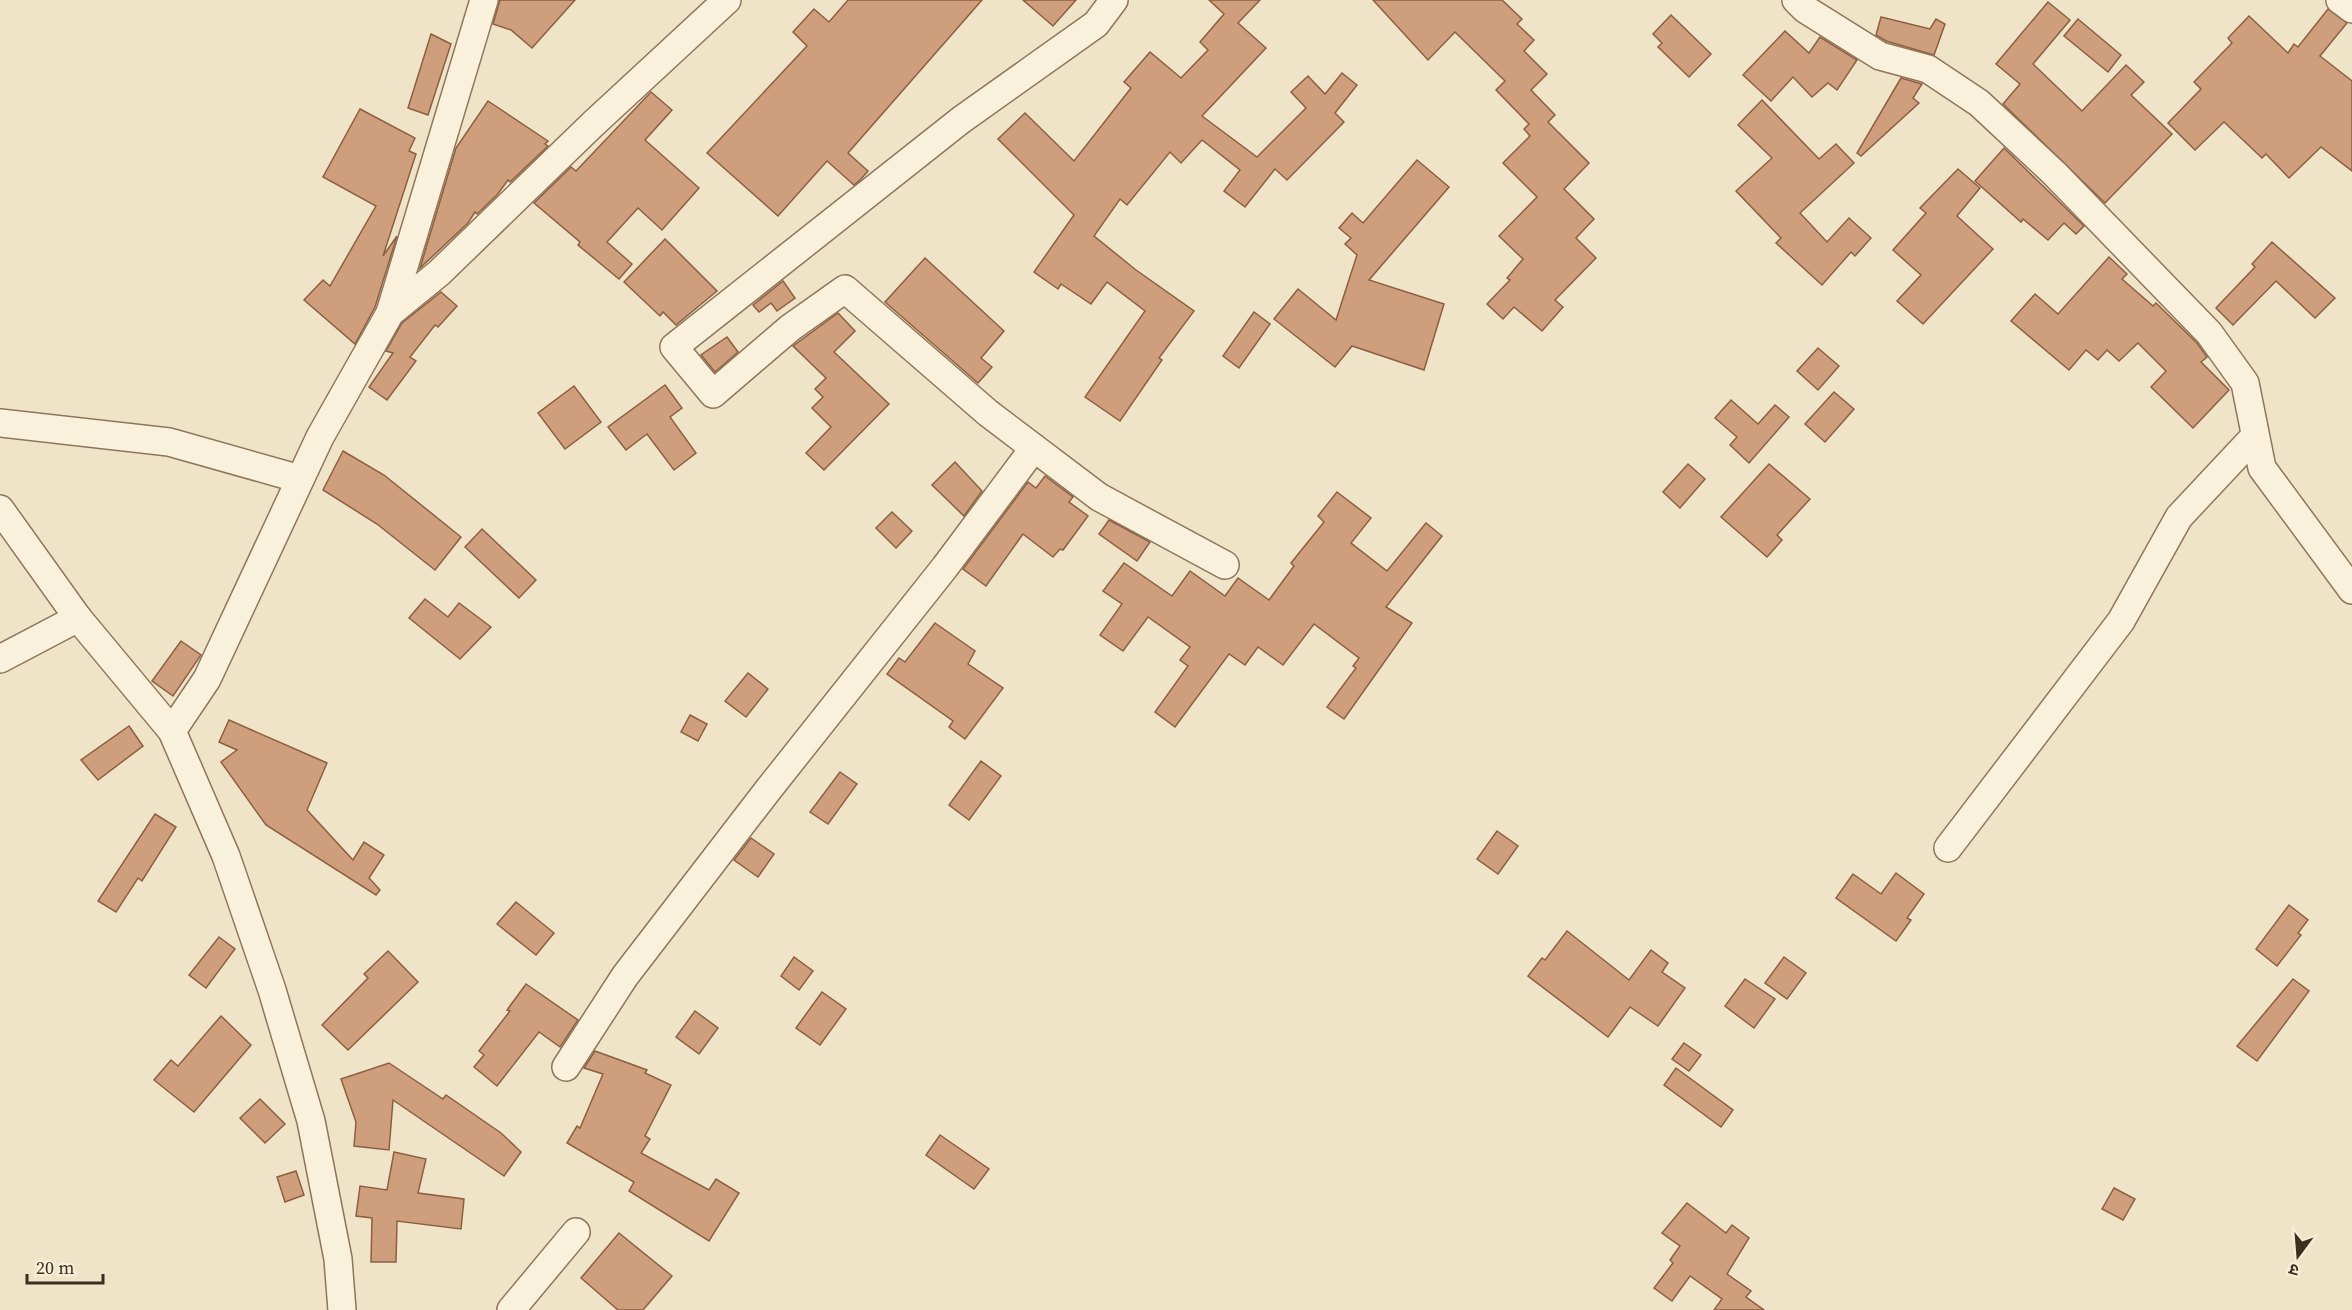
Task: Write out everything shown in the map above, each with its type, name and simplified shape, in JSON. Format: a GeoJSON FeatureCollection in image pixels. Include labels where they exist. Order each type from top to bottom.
{"type":"FeatureCollection","features":[{"type":"Feature","properties":{"kind":"street"},"geometry":{"type":"LineString","coordinates":[[172,730],[207,679],[300,479],[390,313],[484,0]]}},
{"type":"Feature","properties":{"kind":"street"},"geometry":{"type":"LineString","coordinates":[[390,313],[439,273],[593,124],[727,0]]}},
{"type":"Feature","properties":{"kind":"street"},"geometry":{"type":"LineString","coordinates":[[1114,0],[1096,24],[961,120],[674,347],[713,394],[790,328],[845,289],[988,413],[1099,496],[1225,566]]}},
{"type":"Feature","properties":{"kind":"street"},"geometry":{"type":"LineString","coordinates":[[1796,0],[1805,9],[1880,56],[1928,69],[1979,103],[2055,173],[2209,333],[2245,383],[2262,468],[2352,590]]}},
{"type":"Feature","properties":{"kind":"street"},"geometry":{"type":"LineString","coordinates":[[2340,0],[2352,9]]}},
{"type":"Feature","properties":{"kind":"street"},"geometry":{"type":"LineString","coordinates":[[0,423],[169,442],[300,479]]}},
{"type":"Feature","properties":{"kind":"street"},"geometry":{"type":"LineString","coordinates":[[1948,848],[2121,621],[2179,517],[2254,437]]}},
{"type":"Feature","properties":{"kind":"street"},"geometry":{"type":"LineString","coordinates":[[566,1067],[625,976],[768,790],[945,567],[1034,448]]}},
{"type":"Feature","properties":{"kind":"street"},"geometry":{"type":"LineString","coordinates":[[0,508],[78,618],[172,730],[226,855],[272,990],[311,1121],[338,1259],[342,1310]]}},
{"type":"Feature","properties":{"kind":"street"},"geometry":{"type":"LineString","coordinates":[[0,659],[78,618]]}},
{"type":"Feature","properties":{"kind":"street"},"geometry":{"type":"LineString","coordinates":[[511,1310],[576,1232]]}},
{"type":"Feature","properties":{"kind":"building"},"geometry":{"type":"Polygon","coordinates":[[[500,0],[575,0],[532,48],[511,30],[493,24],[500,0]]]}},
{"type":"Feature","properties":{"kind":"building"},"geometry":{"type":"Polygon","coordinates":[[[848,0],[982,0],[848,153],[868,171],[861,179],[854,185],[827,161],[778,216],[707,153],[807,46],[793,32],[814,9],[829,22],[848,0]]]}},
{"type":"Feature","properties":{"kind":"building"},"geometry":{"type":"Polygon","coordinates":[[[1023,0],[1076,0],[1053,26],[1023,0]]]}},
{"type":"Feature","properties":{"kind":"building"},"geometry":{"type":"Polygon","coordinates":[[[1209,0],[1260,0],[1238,23],[1266,48],[1202,116],[1257,157],[1306,108],[1291,92],[1308,76],[1325,94],[1342,73],[1357,85],[1335,113],[1344,122],[1287,180],[1275,169],[1245,207],[1224,191],[1240,170],[1202,140],[1181,163],[1170,152],[1127,205],[1120,199],[1094,236],[1136,270],[1194,311],[1159,358],[1162,360],[1120,421],[1085,397],[1145,311],[1107,282],[1091,304],[1061,284],[1058,289],[1034,272],[1074,215],[998,139],[1025,113],[1074,161],[1131,88],[1124,82],[1150,52],[1181,78],[1208,50],[1200,42],[1224,14],[1209,0]]]}},
{"type":"Feature","properties":{"kind":"building"},"geometry":{"type":"Polygon","coordinates":[[[1373,0],[1502,0],[1522,19],[1517,24],[1534,40],[1524,51],[1547,74],[1531,90],[1555,115],[1548,122],[1589,163],[1564,189],[1594,219],[1576,238],[1596,258],[1555,300],[1563,307],[1542,331],[1514,307],[1503,319],[1487,304],[1510,280],[1507,278],[1523,259],[1499,236],[1537,197],[1503,163],[1530,136],[1524,129],[1529,124],[1496,90],[1505,81],[1455,32],[1428,60],[1373,0]]]}},
{"type":"Feature","properties":{"kind":"building"},"geometry":{"type":"Polygon","coordinates":[[[2048,2],[2070,20],[2033,64],[2082,111],[2126,65],[2144,82],[2131,95],[2172,134],[2105,203],[2003,104],[2020,84],[1996,64],[2048,2]]]}},
{"type":"Feature","properties":{"kind":"building"},"geometry":{"type":"Polygon","coordinates":[[[2328,9],[2347,23],[2320,56],[2352,81],[2352,171],[2321,147],[2289,178],[2266,154],[2262,158],[2224,122],[2195,150],[2168,123],[2201,89],[2194,82],[2232,43],[2228,38],[2249,16],[2288,53],[2294,44],[2298,47],[2328,9]]]}},
{"type":"Feature","properties":{"kind":"building"},"geometry":{"type":"Polygon","coordinates":[[[1671,15],[1711,54],[1689,77],[1658,47],[1662,43],[1653,34],[1671,15]]]}},
{"type":"Feature","properties":{"kind":"building"},"geometry":{"type":"Polygon","coordinates":[[[1881,17],[1930,29],[1936,19],[1945,24],[1934,55],[1886,41],[1876,35],[1881,17]]]}},
{"type":"Feature","properties":{"kind":"building"},"geometry":{"type":"Polygon","coordinates":[[[2078,19],[2121,55],[2108,72],[2064,36],[2078,19]]]}},
{"type":"Feature","properties":{"kind":"building"},"geometry":{"type":"Polygon","coordinates":[[[1785,31],[1809,53],[1820,37],[1857,60],[1837,90],[1828,83],[1812,97],[1793,77],[1771,101],[1743,75],[1785,31]]]}},
{"type":"Feature","properties":{"kind":"building"},"geometry":{"type":"Polygon","coordinates":[[[431,34],[451,44],[428,115],[408,108],[431,34]]]}},
{"type":"Feature","properties":{"kind":"building"},"geometry":{"type":"Polygon","coordinates":[[[1901,78],[1922,84],[1913,98],[1919,103],[1861,156],[1857,153],[1901,78]]]}},
{"type":"Feature","properties":{"kind":"building"},"geometry":{"type":"Polygon","coordinates":[[[651,92],[672,110],[645,140],[699,188],[662,230],[638,208],[607,242],[632,264],[619,279],[578,245],[580,242],[534,203],[571,167],[576,171],[651,92]]]}},
{"type":"Feature","properties":{"kind":"building"},"geometry":{"type":"Polygon","coordinates":[[[1762,100],[1819,159],[1836,144],[1854,163],[1800,213],[1827,242],[1849,218],[1871,238],[1855,256],[1851,252],[1822,285],[1776,243],[1781,238],[1736,191],[1772,158],[1738,125],[1762,100]]]}},
{"type":"Feature","properties":{"kind":"building"},"geometry":{"type":"Polygon","coordinates":[[[488,101],[548,141],[545,144],[548,146],[510,182],[508,180],[497,195],[477,214],[475,212],[468,223],[420,268],[456,148],[488,101]]]}},
{"type":"Feature","properties":{"kind":"building"},"geometry":{"type":"Polygon","coordinates":[[[360,109],[415,138],[409,151],[416,154],[383,256],[397,236],[375,307],[355,344],[304,300],[323,280],[330,286],[376,206],[323,177],[360,109]]]}},
{"type":"Feature","properties":{"kind":"building"},"geometry":{"type":"Polygon","coordinates":[[[2004,148],[2084,226],[2076,234],[2064,223],[2048,240],[2023,219],[2021,222],[1975,181],[2004,148]]]}},
{"type":"Feature","properties":{"kind":"building"},"geometry":{"type":"Polygon","coordinates":[[[1417,160],[1449,187],[1369,280],[1444,304],[1424,370],[1352,346],[1335,367],[1274,319],[1298,289],[1336,320],[1357,255],[1345,244],[1351,238],[1339,228],[1352,213],[1363,223],[1417,160]]]}},
{"type":"Feature","properties":{"kind":"building"},"geometry":{"type":"Polygon","coordinates":[[[1958,169],[1980,188],[1957,216],[1993,249],[1923,324],[1897,301],[1921,275],[1893,250],[1926,213],[1920,208],[1958,169]]]}},
{"type":"Feature","properties":{"kind":"building"},"geometry":{"type":"Polygon","coordinates":[[[665,239],[717,291],[676,325],[663,312],[660,316],[624,282],[665,239]]]}},
{"type":"Feature","properties":{"kind":"building"},"geometry":{"type":"Polygon","coordinates":[[[2272,242],[2335,298],[2315,318],[2276,281],[2233,325],[2216,308],[2255,267],[2252,264],[2272,242]]]}},
{"type":"Feature","properties":{"kind":"building"},"geometry":{"type":"Polygon","coordinates":[[[2109,257],[2127,274],[2122,279],[2153,306],[2156,303],[2197,343],[2207,357],[2201,362],[2229,390],[2193,428],[2151,387],[2166,371],[2138,343],[2119,361],[2107,350],[2098,360],[2086,350],[2069,370],[2011,321],[2035,294],[2058,314],[2109,257]]]}},
{"type":"Feature","properties":{"kind":"building"},"geometry":{"type":"Polygon","coordinates":[[[925,258],[1004,331],[981,358],[992,367],[978,383],[885,302],[925,258]]]}},
{"type":"Feature","properties":{"kind":"building"},"geometry":{"type":"Polygon","coordinates":[[[783,281],[795,298],[777,311],[771,303],[759,312],[753,305],[783,281]]]}},
{"type":"Feature","properties":{"kind":"building"},"geometry":{"type":"Polygon","coordinates":[[[441,292],[457,306],[438,327],[435,325],[410,357],[416,361],[387,400],[369,387],[393,353],[386,351],[402,323],[441,292]]]}},
{"type":"Feature","properties":{"kind":"building"},"geometry":{"type":"Polygon","coordinates":[[[1254,312],[1270,324],[1239,368],[1223,356],[1254,312]]]}},
{"type":"Feature","properties":{"kind":"building"},"geometry":{"type":"Polygon","coordinates":[[[838,313],[855,331],[834,352],[889,404],[824,470],[806,453],[831,427],[812,408],[823,397],[815,389],[826,378],[793,346],[838,313]]]}},
{"type":"Feature","properties":{"kind":"building"},"geometry":{"type":"Polygon","coordinates":[[[727,337],[738,352],[715,372],[701,355],[727,337]]]}},
{"type":"Feature","properties":{"kind":"building"},"geometry":{"type":"Polygon","coordinates":[[[1818,348],[1839,366],[1818,390],[1797,371],[1818,348]]]}},
{"type":"Feature","properties":{"kind":"building"},"geometry":{"type":"Polygon","coordinates":[[[665,385],[682,408],[670,417],[696,453],[674,470],[647,434],[626,450],[608,427],[665,385]]]}},
{"type":"Feature","properties":{"kind":"building"},"geometry":{"type":"Polygon","coordinates":[[[574,386],[601,422],[565,449],[538,413],[574,386]]]}},
{"type":"Feature","properties":{"kind":"building"},"geometry":{"type":"Polygon","coordinates":[[[1834,392],[1854,409],[1825,442],[1805,424],[1834,392]]]}},
{"type":"Feature","properties":{"kind":"building"},"geometry":{"type":"Polygon","coordinates":[[[1731,400],[1758,424],[1775,405],[1789,417],[1749,463],[1730,445],[1737,437],[1715,418],[1731,400]]]}},
{"type":"Feature","properties":{"kind":"building"},"geometry":{"type":"Polygon","coordinates":[[[343,451],[384,475],[461,537],[435,570],[377,524],[323,490],[343,451]]]}},
{"type":"Feature","properties":{"kind":"building"},"geometry":{"type":"Polygon","coordinates":[[[955,462],[982,491],[964,516],[932,485],[955,462]]]}},
{"type":"Feature","properties":{"kind":"building"},"geometry":{"type":"Polygon","coordinates":[[[1688,464],[1705,479],[1680,508],[1663,492],[1688,464]]]}},
{"type":"Feature","properties":{"kind":"building"},"geometry":{"type":"Polygon","coordinates":[[[1769,464],[1810,499],[1777,535],[1782,540],[1767,557],[1721,517],[1769,464]]]}},
{"type":"Feature","properties":{"kind":"building"},"geometry":{"type":"Polygon","coordinates":[[[1045,476],[1073,497],[1069,502],[1088,516],[1063,550],[1060,549],[1053,557],[1023,534],[986,586],[963,569],[1028,482],[1036,488],[1045,476]]]}},
{"type":"Feature","properties":{"kind":"building"},"geometry":{"type":"Polygon","coordinates":[[[1337,492],[1371,518],[1351,543],[1387,571],[1426,523],[1442,536],[1386,607],[1412,623],[1344,719],[1327,707],[1356,668],[1353,666],[1359,658],[1314,624],[1283,665],[1258,647],[1245,665],[1229,654],[1175,727],[1155,712],[1188,666],[1180,660],[1190,647],[1148,617],[1123,651],[1100,635],[1122,604],[1103,591],[1124,563],[1172,596],[1190,571],[1225,596],[1238,578],[1269,600],[1294,566],[1291,563],[1324,522],[1318,516],[1337,492]]]}},
{"type":"Feature","properties":{"kind":"building"},"geometry":{"type":"Polygon","coordinates":[[[892,512],[912,531],[896,548],[876,528],[892,512]]]}},
{"type":"Feature","properties":{"kind":"building"},"geometry":{"type":"Polygon","coordinates":[[[1109,520],[1150,542],[1137,561],[1099,534],[1109,520]]]}},
{"type":"Feature","properties":{"kind":"building"},"geometry":{"type":"Polygon","coordinates":[[[482,529],[536,580],[519,598],[465,547],[482,529]]]}},
{"type":"Feature","properties":{"kind":"building"},"geometry":{"type":"Polygon","coordinates":[[[425,599],[448,617],[459,603],[491,627],[460,659],[409,618],[425,599]]]}},
{"type":"Feature","properties":{"kind":"building"},"geometry":{"type":"Polygon","coordinates":[[[935,623],[975,651],[968,664],[1003,688],[965,739],[949,727],[953,721],[887,674],[899,658],[905,662],[935,623]]]}},
{"type":"Feature","properties":{"kind":"building"},"geometry":{"type":"Polygon","coordinates":[[[181,641],[201,655],[173,696],[152,681],[181,641]]]}},
{"type":"Feature","properties":{"kind":"building"},"geometry":{"type":"Polygon","coordinates":[[[748,673],[768,689],[746,717],[725,701],[748,673]]]}},
{"type":"Feature","properties":{"kind":"building"},"geometry":{"type":"Polygon","coordinates":[[[690,715],[707,724],[698,741],[681,732],[690,715]]]}},
{"type":"Feature","properties":{"kind":"building"},"geometry":{"type":"Polygon","coordinates":[[[229,720],[327,763],[307,810],[353,860],[364,842],[384,855],[369,878],[380,890],[376,895],[266,825],[221,762],[237,750],[219,742],[229,720]]]}},
{"type":"Feature","properties":{"kind":"building"},"geometry":{"type":"Polygon","coordinates":[[[129,726],[143,746],[98,780],[81,760],[129,726]]]}},
{"type":"Feature","properties":{"kind":"building"},"geometry":{"type":"Polygon","coordinates":[[[981,761],[1001,776],[969,820],[949,805],[981,761]]]}},
{"type":"Feature","properties":{"kind":"building"},"geometry":{"type":"Polygon","coordinates":[[[840,772],[857,784],[828,824],[810,812],[840,772]]]}},
{"type":"Feature","properties":{"kind":"building"},"geometry":{"type":"Polygon","coordinates":[[[155,814],[176,827],[142,881],[138,878],[116,912],[98,901],[155,814]]]}},
{"type":"Feature","properties":{"kind":"building"},"geometry":{"type":"Polygon","coordinates":[[[1497,831],[1518,846],[1498,874],[1477,859],[1497,831]]]}},
{"type":"Feature","properties":{"kind":"building"},"geometry":{"type":"Polygon","coordinates":[[[751,838],[774,854],[758,877],[734,860],[751,838]]]}},
{"type":"Feature","properties":{"kind":"building"},"geometry":{"type":"Polygon","coordinates":[[[1896,873],[1924,894],[1907,918],[1911,920],[1896,941],[1836,898],[1853,874],[1881,894],[1896,873]]]}},
{"type":"Feature","properties":{"kind":"building"},"geometry":{"type":"Polygon","coordinates":[[[516,902],[554,933],[536,955],[497,924],[516,902]]]}},
{"type":"Feature","properties":{"kind":"building"},"geometry":{"type":"Polygon","coordinates":[[[2289,905],[2308,920],[2298,933],[2301,935],[2277,966],[2256,949],[2289,905]]]}},
{"type":"Feature","properties":{"kind":"building"},"geometry":{"type":"Polygon","coordinates":[[[1567,931],[1629,980],[1651,950],[1668,963],[1662,972],[1685,988],[1658,1026],[1630,1007],[1608,1037],[1528,976],[1542,958],[1545,960],[1567,931]]]}},
{"type":"Feature","properties":{"kind":"building"},"geometry":{"type":"Polygon","coordinates":[[[219,937],[235,949],[206,988],[189,975],[219,937]]]}},
{"type":"Feature","properties":{"kind":"building"},"geometry":{"type":"Polygon","coordinates":[[[388,951],[418,982],[348,1050],[322,1025],[368,978],[364,974],[388,951]]]}},
{"type":"Feature","properties":{"kind":"building"},"geometry":{"type":"Polygon","coordinates":[[[794,957],[813,971],[799,990],[781,976],[794,957]]]}},
{"type":"Feature","properties":{"kind":"building"},"geometry":{"type":"Polygon","coordinates":[[[1784,957],[1806,973],[1787,999],[1765,983],[1784,957]]]}},
{"type":"Feature","properties":{"kind":"building"},"geometry":{"type":"Polygon","coordinates":[[[1745,979],[1775,999],[1754,1028],[1725,1006],[1745,979]]]}},
{"type":"Feature","properties":{"kind":"building"},"geometry":{"type":"Polygon","coordinates":[[[2293,979],[2309,991],[2257,1061],[2237,1046],[2293,979]]]}},
{"type":"Feature","properties":{"kind":"building"},"geometry":{"type":"Polygon","coordinates":[[[526,984],[578,1020],[560,1047],[539,1032],[497,1086],[474,1067],[484,1055],[479,1051],[510,1011],[507,1010],[526,984]]]}},
{"type":"Feature","properties":{"kind":"building"},"geometry":{"type":"Polygon","coordinates":[[[822,992],[846,1009],[820,1045],[796,1028],[822,992]]]}},
{"type":"Feature","properties":{"kind":"building"},"geometry":{"type":"Polygon","coordinates":[[[695,1011],[718,1028],[699,1054],[676,1037],[695,1011]]]}},
{"type":"Feature","properties":{"kind":"building"},"geometry":{"type":"Polygon","coordinates":[[[221,1016],[251,1045],[194,1112],[154,1080],[171,1060],[178,1066],[221,1016]]]}},
{"type":"Feature","properties":{"kind":"building"},"geometry":{"type":"Polygon","coordinates":[[[1684,1043],[1701,1055],[1689,1071],[1672,1059],[1684,1043]]]}},
{"type":"Feature","properties":{"kind":"building"},"geometry":{"type":"Polygon","coordinates":[[[595,1051],[647,1070],[645,1073],[671,1085],[645,1136],[650,1139],[641,1153],[709,1190],[716,1179],[739,1193],[709,1241],[629,1191],[634,1182],[567,1143],[577,1126],[580,1128],[603,1074],[584,1068],[595,1051]]]}},
{"type":"Feature","properties":{"kind":"building"},"geometry":{"type":"Polygon","coordinates":[[[389,1063],[443,1099],[446,1095],[501,1133],[521,1152],[504,1176],[393,1100],[389,1150],[354,1146],[356,1122],[341,1079],[389,1063]]]}},
{"type":"Feature","properties":{"kind":"building"},"geometry":{"type":"Polygon","coordinates":[[[1676,1068],[1733,1110],[1721,1127],[1664,1085],[1676,1068]]]}},
{"type":"Feature","properties":{"kind":"building"},"geometry":{"type":"Polygon","coordinates":[[[260,1099],[285,1124],[265,1143],[240,1118],[260,1099]]]}},
{"type":"Feature","properties":{"kind":"building"},"geometry":{"type":"Polygon","coordinates":[[[940,1135],[989,1169],[974,1189],[926,1155],[940,1135]]]}},
{"type":"Feature","properties":{"kind":"building"},"geometry":{"type":"Polygon","coordinates":[[[394,1152],[426,1159],[418,1193],[464,1199],[461,1229],[397,1221],[396,1262],[371,1262],[372,1218],[356,1216],[360,1186],[387,1190],[394,1152]]]}},
{"type":"Feature","properties":{"kind":"building"},"geometry":{"type":"Polygon","coordinates":[[[296,1171],[304,1195],[285,1202],[277,1177],[296,1171]]]}},
{"type":"Feature","properties":{"kind":"building"},"geometry":{"type":"Polygon","coordinates":[[[2114,1188],[2135,1199],[2123,1220],[2102,1209],[2114,1188]]]}},
{"type":"Feature","properties":{"kind":"building"},"geometry":{"type":"Polygon","coordinates":[[[1687,1203],[1726,1233],[1732,1225],[1749,1238],[1727,1274],[1751,1291],[1746,1297],[1764,1310],[1714,1310],[1722,1299],[1690,1276],[1672,1301],[1654,1288],[1673,1263],[1670,1260],[1680,1246],[1662,1233],[1687,1203]]]}},
{"type":"Feature","properties":{"kind":"building"},"geometry":{"type":"Polygon","coordinates":[[[619,1233],[672,1276],[643,1310],[618,1310],[581,1278],[619,1233]]]}}]}
